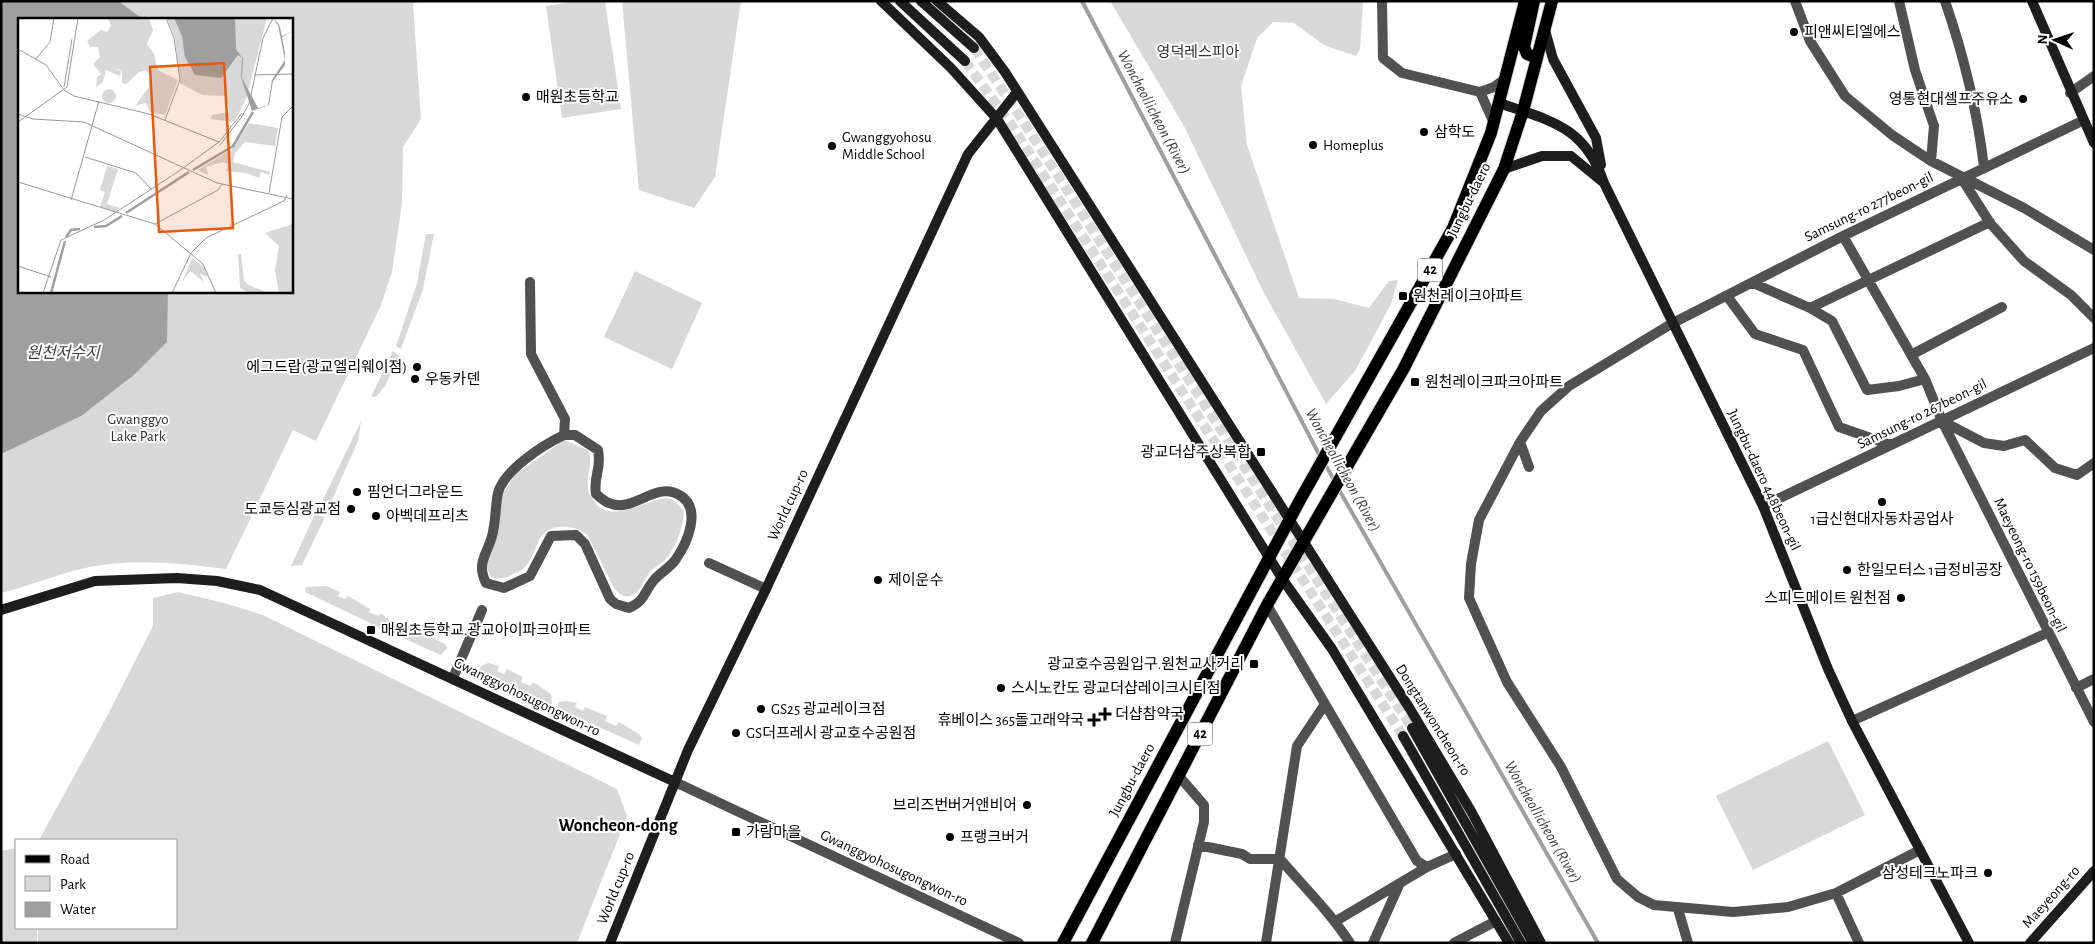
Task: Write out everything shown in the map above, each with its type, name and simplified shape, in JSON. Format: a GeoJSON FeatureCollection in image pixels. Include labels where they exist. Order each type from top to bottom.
{"type":"FeatureCollection","features":[{"type":"Feature","properties":{"kind":"main road","name":"Jungbu-daero"},"geometry":{"type":"LineString","coordinates":[[1063,943],[1290,518],[1453,228],[1494,123],[1525,1]]}},
{"type":"Feature","properties":{"kind":"main road"},"geometry":{"type":"LineString","coordinates":[[1534,1],[1524,47],[1527,54],[1537,58]]}},
{"type":"Feature","properties":{"kind":"main road","name":"Jungbu-daero"},"geometry":{"type":"LineString","coordinates":[[1304,542],[1404,368],[1504,169],[1523,111],[1552,1]]}},
{"type":"Feature","properties":{"kind":"main road","name":"42"},"geometry":{"type":"LineString","coordinates":[[1092,943],[1267,606],[1304,542]]}},
{"type":"Feature","properties":{"kind":"street"},"geometry":{"type":"LineString","coordinates":[[881,1],[950,68],[997,119],[1283,580],[1332,649],[1509,943]]}},
{"type":"Feature","properties":{"kind":"street"},"geometry":{"type":"LineString","coordinates":[[900,1],[965,61]]}},
{"type":"Feature","properties":{"kind":"street"},"geometry":{"type":"LineString","coordinates":[[920,1],[974,48]]}},
{"type":"Feature","properties":{"kind":"street","name":"Dongtanwoncheon-ro"},"geometry":{"type":"LineString","coordinates":[[937,1],[979,37],[1005,72],[1410,709],[1471,811],[1541,943]]}},
{"type":"Feature","properties":{"kind":"street"},"geometry":{"type":"LineString","coordinates":[[1382,1],[1383,58],[1402,73],[1480,92],[1494,87],[1506,78]]}},
{"type":"Feature","properties":{"kind":"street"},"geometry":{"type":"LineString","coordinates":[[1795,1],[1810,41],[1845,96],[1892,135],[1931,162],[2024,208],[2094,250]]}},
{"type":"Feature","properties":{"kind":"street"},"geometry":{"type":"LineString","coordinates":[[1899,1],[1915,70],[1934,126],[1931,162]]}},
{"type":"Feature","properties":{"kind":"street"},"geometry":{"type":"LineString","coordinates":[[1945,1],[1962,49],[1978,115],[1984,167]]}},
{"type":"Feature","properties":{"kind":"street"},"geometry":{"type":"LineString","coordinates":[[2032,1],[2082,121],[2094,143]]}},
{"type":"Feature","properties":{"kind":"street"},"geometry":{"type":"LineString","coordinates":[[1545,30],[1553,59],[1596,138],[1604,183]]}},
{"type":"Feature","properties":{"kind":"street"},"geometry":{"type":"LineString","coordinates":[[2070,93],[2094,76]]}},
{"type":"Feature","properties":{"kind":"street","name":"World cup-ro"},"geometry":{"type":"LineString","coordinates":[[610,943],[688,750],[766,589],[968,154],[1017,92]]}},
{"type":"Feature","properties":{"kind":"street"},"geometry":{"type":"LineString","coordinates":[[1480,92],[1494,123]]}},
{"type":"Feature","properties":{"kind":"street","name":"Jungbu-daero 448beon-gil"},"geometry":{"type":"LineString","coordinates":[[1499,103],[1559,124],[1585,144],[1598,165],[1604,183],[1671,324],[1763,506],[1828,669],[1852,721],[1969,943]]}},
{"type":"Feature","properties":{"kind":"street","name":"Samsung-ro 277beon-gil"},"geometry":{"type":"LineString","coordinates":[[1920,850],[1836,893],[1788,907],[1733,912],[1678,909],[1654,906],[1638,897],[1617,879],[1561,767],[1507,682],[1470,598],[1471,564],[1478,520],[1520,442],[1541,411],[1569,386],[1671,324],[1843,236],[2082,121]]}},
{"type":"Feature","properties":{"kind":"street"},"geometry":{"type":"LineString","coordinates":[[1504,169],[1542,156],[1571,156],[1604,183]]}},
{"type":"Feature","properties":{"kind":"street"},"geometry":{"type":"LineString","coordinates":[[1962,178],[1990,222],[2024,260],[2071,295],[2094,318]]}},
{"type":"Feature","properties":{"kind":"street"},"geometry":{"type":"LineString","coordinates":[[1810,308],[1990,222]]}},
{"type":"Feature","properties":{"kind":"street","name":"Maeyeong-ro 159beon-gil"},"geometry":{"type":"LineString","coordinates":[[1843,236],[1925,379],[1942,420],[2047,633],[2094,722]]}},
{"type":"Feature","properties":{"kind":"street"},"geometry":{"type":"LineString","coordinates":[[530,282],[531,354],[565,419],[564,435]]}},
{"type":"Feature","properties":{"kind":"street"},"geometry":{"type":"LineString","coordinates":[[1752,283],[1810,308],[1832,321],[1867,390],[1899,386],[1925,379]]}},
{"type":"Feature","properties":{"kind":"street"},"geometry":{"type":"LineString","coordinates":[[1727,296],[1755,334],[1803,350],[1839,427],[1891,445]]}},
{"type":"Feature","properties":{"kind":"street"},"geometry":{"type":"LineString","coordinates":[[1911,354],[2002,307]]}},
{"type":"Feature","properties":{"kind":"street","name":"Samsung-ro 267beon-gil"},"geometry":{"type":"LineString","coordinates":[[1763,506],[2094,348]]}},
{"type":"Feature","properties":{"kind":"street"},"geometry":{"type":"LineString","coordinates":[[1942,420],[1984,443],[2004,446],[2025,440],[2055,468],[2076,475],[2094,463]]}},
{"type":"Feature","properties":{"kind":"street"},"geometry":{"type":"LineString","coordinates":[[564,435],[575,435],[598,450],[601,464],[594,482],[596,494],[609,503],[624,506],[658,492],[670,490],[684,498],[692,512],[691,529],[676,560],[654,581],[642,602],[629,608],[616,604],[610,599],[585,544],[576,535],[551,536],[530,576],[504,588],[486,583],[481,573],[482,562],[493,532],[499,491],[506,477],[552,441],[564,435]]}},
{"type":"Feature","properties":{"kind":"street"},"geometry":{"type":"LineString","coordinates":[[1520,442],[1529,468]]}},
{"type":"Feature","properties":{"kind":"street"},"geometry":{"type":"LineString","coordinates":[[709,563],[766,589]]}},
{"type":"Feature","properties":{"kind":"street","name":"Gwanggyohosugongwon-ro"},"geometry":{"type":"LineString","coordinates":[[1,610],[96,581],[177,578],[217,581],[260,590],[453,678],[538,721],[675,782],[1020,943]]}},
{"type":"Feature","properties":{"kind":"street"},"geometry":{"type":"LineString","coordinates":[[1267,606],[1417,860],[1427,867]]}},
{"type":"Feature","properties":{"kind":"street"},"geometry":{"type":"LineString","coordinates":[[453,678],[482,610]]}},
{"type":"Feature","properties":{"kind":"street"},"geometry":{"type":"LineString","coordinates":[[1852,721],[2047,633]]}},
{"type":"Feature","properties":{"kind":"street"},"geometry":{"type":"LineString","coordinates":[[2076,688],[2094,679]]}},
{"type":"Feature","properties":{"kind":"street"},"geometry":{"type":"LineString","coordinates":[[1266,943],[1297,746],[1325,704]]}},
{"type":"Feature","properties":{"kind":"street"},"geometry":{"type":"LineString","coordinates":[[1412,728],[1534,943]]}},
{"type":"Feature","properties":{"kind":"street"},"geometry":{"type":"LineString","coordinates":[[1403,736],[1522,943]]}},
{"type":"Feature","properties":{"kind":"street"},"geometry":{"type":"LineString","coordinates":[[1174,943],[1204,822],[1204,805],[1178,775]]}},
{"type":"Feature","properties":{"kind":"street"},"geometry":{"type":"LineString","coordinates":[[1198,845],[1242,854],[1250,859],[1280,859],[1336,921],[1350,943]]}},
{"type":"Feature","properties":{"kind":"street"},"geometry":{"type":"LineString","coordinates":[[1336,921],[1427,867],[1456,854]]}},
{"type":"Feature","properties":{"kind":"street","name":"Maeyeong-ro"},"geometry":{"type":"LineString","coordinates":[[2030,943],[2094,870]]}},
{"type":"Feature","properties":{"kind":"street"},"geometry":{"type":"LineString","coordinates":[[1373,943],[1400,883]]}},
{"type":"Feature","properties":{"kind":"street"},"geometry":{"type":"LineString","coordinates":[[1836,893],[1859,943]]}},
{"type":"Feature","properties":{"kind":"street"},"geometry":{"type":"LineString","coordinates":[[1678,909],[1688,943]]}},
{"type":"Feature","properties":{"kind":"street"},"geometry":{"type":"LineString","coordinates":[[1454,943],[1496,921]]}},
{"type":"Feature","properties":{"kind":"green space","name":"Gwanggyo Lake Park"},"geometry":{"type":"Polygon","coordinates":[[[1,1],[426,1],[413,3],[421,119],[403,147],[402,203],[392,272],[381,305],[316,441],[293,430],[226,569],[156,562],[120,563],[85,568],[1,593],[1,1]]]}},
{"type":"Feature","properties":{"kind":"green space"},"geometry":{"type":"Polygon","coordinates":[[[578,1],[605,1],[621,109],[562,118],[546,6],[578,1]]]}},
{"type":"Feature","properties":{"kind":"green space"},"geometry":{"type":"Polygon","coordinates":[[[622,1],[741,1],[715,177],[694,208],[639,190],[622,1]]]}},
{"type":"Feature","properties":{"kind":"green space","name":"영덕레스피아"},"geometry":{"type":"Polygon","coordinates":[[[1110,1],[1363,1],[1360,49],[1356,56],[1324,45],[1294,23],[1273,22],[1257,38],[1241,86],[1247,145],[1299,298],[1334,299],[1369,308],[1389,281],[1398,280],[1391,304],[1355,371],[1326,404],[1264,293],[1184,126],[1110,1]]]}},
{"type":"Feature","properties":{"kind":"green space"},"geometry":{"type":"Polygon","coordinates":[[[426,234],[434,234],[423,289],[401,349],[396,346],[417,283],[426,234]]]}},
{"type":"Feature","properties":{"kind":"green space"},"geometry":{"type":"Polygon","coordinates":[[[635,271],[702,303],[672,369],[604,337],[635,271]]]}},
{"type":"Feature","properties":{"kind":"green space"},"geometry":{"type":"Polygon","coordinates":[[[393,351],[399,356],[385,386],[376,397],[371,397],[393,351]]]}},
{"type":"Feature","properties":{"kind":"green space"},"geometry":{"type":"Polygon","coordinates":[[[361,421],[358,441],[328,509],[320,506],[361,421]]]}},
{"type":"Feature","properties":{"kind":"green space"},"geometry":{"type":"Polygon","coordinates":[[[564,440],[588,450],[590,464],[588,490],[594,501],[601,508],[609,511],[619,511],[667,498],[673,500],[684,511],[681,531],[672,551],[664,561],[649,573],[639,590],[633,595],[623,596],[614,588],[588,536],[573,528],[557,527],[549,529],[540,539],[526,566],[509,576],[500,579],[491,577],[486,566],[503,493],[516,474],[564,440]]]}},
{"type":"Feature","properties":{"kind":"green space"},"geometry":{"type":"Polygon","coordinates":[[[315,514],[325,517],[302,565],[291,566],[315,514]]]}},
{"type":"Feature","properties":{"kind":"green space"},"geometry":{"type":"Polygon","coordinates":[[[326,586],[340,592],[338,596],[345,599],[348,596],[370,609],[369,612],[379,616],[381,613],[390,621],[387,631],[305,592],[306,587],[326,586]]]}},
{"type":"Feature","properties":{"kind":"green space"},"geometry":{"type":"Polygon","coordinates":[[[178,592],[263,615],[617,789],[627,816],[577,943],[38,943],[38,929],[178,929],[178,839],[40,839],[105,720],[153,626],[153,598],[178,592]]]}},
{"type":"Feature","properties":{"kind":"green space"},"geometry":{"type":"Polygon","coordinates":[[[404,624],[445,644],[447,648],[441,655],[396,635],[399,627],[404,624]]]}},
{"type":"Feature","properties":{"kind":"green space"},"geometry":{"type":"Polygon","coordinates":[[[488,663],[499,666],[497,671],[504,674],[507,669],[523,677],[521,682],[530,686],[533,682],[551,694],[552,705],[479,672],[481,666],[488,663]]]}},
{"type":"Feature","properties":{"kind":"green space"},"geometry":{"type":"Polygon","coordinates":[[[559,702],[577,703],[575,707],[583,711],[585,707],[607,716],[605,721],[616,726],[619,722],[639,734],[642,738],[639,745],[557,708],[559,702]]]}},
{"type":"Feature","properties":{"kind":"green space"},"geometry":{"type":"Polygon","coordinates":[[[1828,741],[1865,815],[1753,870],[1716,796],[1828,741]]]}},
{"type":"Feature","properties":{"kind":"green space"},"geometry":{"type":"Polygon","coordinates":[[[15,848],[15,929],[37,929],[37,943],[1,943],[1,851],[15,848]]]}},
{"type":"Feature","properties":{"kind":"water","name":"원천저수지"},"geometry":{"type":"Polygon","coordinates":[[[1,1],[118,1],[142,18],[18,18],[18,292],[168,292],[167,342],[135,374],[81,416],[1,454],[1,1]]]}},
{"type":"Feature","properties":{"kind":"waterway","name":"Woncheollicheon (River)"},"geometry":{"type":"LineString","coordinates":[[1082,1],[1321,458]]}},
{"type":"Feature","properties":{"kind":"waterway","name":"Woncheollicheon (River)"},"geometry":{"type":"LineString","coordinates":[[1325,464],[1335,482]]}},
{"type":"Feature","properties":{"kind":"waterway","name":"Woncheollicheon (River)"},"geometry":{"type":"LineString","coordinates":[[1338,488],[1598,943]]}},
{"type":"Feature","properties":{"kind":"tunnel"},"geometry":{"type":"LineString","coordinates":[[974,48],[1021,118],[1412,728]]}},
{"type":"Feature","properties":{"kind":"tunnel"},"geometry":{"type":"LineString","coordinates":[[965,61],[1012,126],[1403,736]]}},
{"type":"Feature","properties":{"kind":"place","name":"피앤씨티엘에스"},"geometry":{"type":"Point","coordinates":[1794,32]}},
{"type":"Feature","properties":{"kind":"place","name":"매원초등학교"},"geometry":{"type":"Point","coordinates":[526,97]}},
{"type":"Feature","properties":{"kind":"place","name":"영통현대셀프주유소"},"geometry":{"type":"Point","coordinates":[2023,99]}},
{"type":"Feature","properties":{"kind":"place","name":"삼학도"},"geometry":{"type":"Point","coordinates":[1424,132]}},
{"type":"Feature","properties":{"kind":"place","name":"Homeplus"},"geometry":{"type":"Point","coordinates":[1313,145]}},
{"type":"Feature","properties":{"kind":"place","name":"Gwanggyohosu Middle School"},"geometry":{"type":"Point","coordinates":[832,146]}},
{"type":"Feature","properties":{"kind":"place","name":"원천레이크아파트"},"geometry":{"type":"Point","coordinates":[1403,296]}},
{"type":"Feature","properties":{"kind":"place","name":"에그드랍(광교엘리웨이점)"},"geometry":{"type":"Point","coordinates":[417,367]}},
{"type":"Feature","properties":{"kind":"place","name":"우동카덴"},"geometry":{"type":"Point","coordinates":[415,379]}},
{"type":"Feature","properties":{"kind":"place","name":"원천레이크파크아파트"},"geometry":{"type":"Point","coordinates":[1415,382]}},
{"type":"Feature","properties":{"kind":"place","name":"광교더샵주상복합"},"geometry":{"type":"Point","coordinates":[1261,452]}},
{"type":"Feature","properties":{"kind":"place","name":"핌언더그라운드"},"geometry":{"type":"Point","coordinates":[357,492]}},
{"type":"Feature","properties":{"kind":"place","name":"1급신현대자동차공업사"},"geometry":{"type":"Point","coordinates":[1882,502]}},
{"type":"Feature","properties":{"kind":"place","name":"도쿄등심광교점"},"geometry":{"type":"Point","coordinates":[351,509]}},
{"type":"Feature","properties":{"kind":"place","name":"아벡데프리츠"},"geometry":{"type":"Point","coordinates":[376,516]}},
{"type":"Feature","properties":{"kind":"place","name":"한일모터스 1급정비공장"},"geometry":{"type":"Point","coordinates":[1847,570]}},
{"type":"Feature","properties":{"kind":"place","name":"제이운수"},"geometry":{"type":"Point","coordinates":[878,580]}},
{"type":"Feature","properties":{"kind":"place","name":"스피드메이트 원천점"},"geometry":{"type":"Point","coordinates":[1901,598]}},
{"type":"Feature","properties":{"kind":"place","name":"매원초등학교.광교아이파크아파트"},"geometry":{"type":"Point","coordinates":[371,630]}},
{"type":"Feature","properties":{"kind":"place","name":"광교호수공원입구.원천교사거리"},"geometry":{"type":"Point","coordinates":[1254,664]}},
{"type":"Feature","properties":{"kind":"place","name":"스시노칸도 광교더샵레이크시티점"},"geometry":{"type":"Point","coordinates":[1001,688]}},
{"type":"Feature","properties":{"kind":"place","name":"GS25 광교레이크점"},"geometry":{"type":"Point","coordinates":[761,709]}},
{"type":"Feature","properties":{"kind":"place","name":"더샵참약국"},"geometry":{"type":"Point","coordinates":[1105,714]}},
{"type":"Feature","properties":{"kind":"place","name":"휴베이스 365돌고래약국"},"geometry":{"type":"Point","coordinates":[1094,720]}},
{"type":"Feature","properties":{"kind":"place","name":"GS더프레시 광교호수공원점"},"geometry":{"type":"Point","coordinates":[736,733]}},
{"type":"Feature","properties":{"kind":"place","name":"브리즈번버거앤비어"},"geometry":{"type":"Point","coordinates":[1027,805]}},
{"type":"Feature","properties":{"kind":"place","name":"가람마을"},"geometry":{"type":"Point","coordinates":[736,832]}},
{"type":"Feature","properties":{"kind":"place","name":"프랭크버거"},"geometry":{"type":"Point","coordinates":[950,837]}},
{"type":"Feature","properties":{"kind":"place","name":"삼성테크노파크"},"geometry":{"type":"Point","coordinates":[1988,873]}},
{"type":"Feature","properties":{"kind":"district","name":"Woncheon-dong"},"geometry":{"type":"Point","coordinates":[618,826]}}]}
